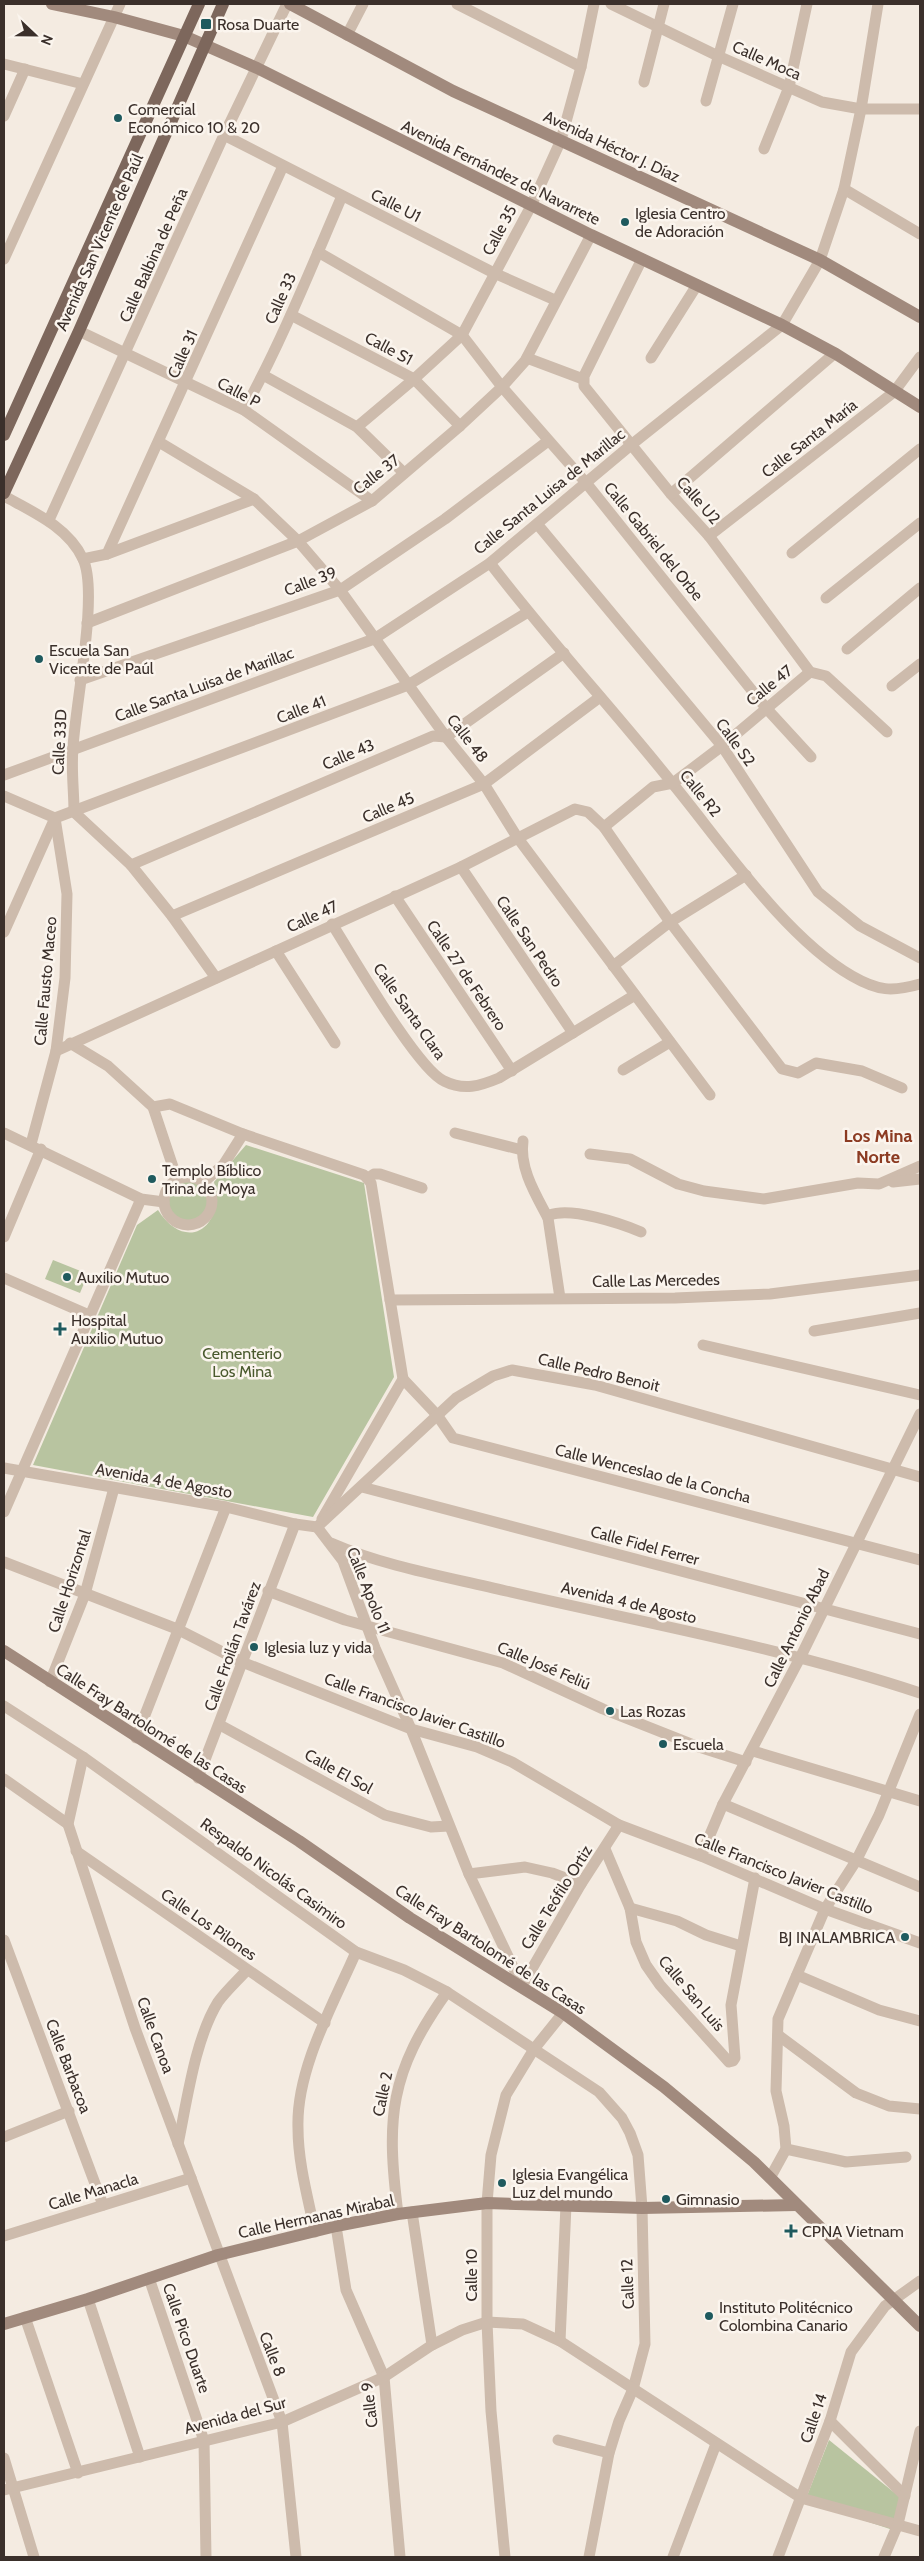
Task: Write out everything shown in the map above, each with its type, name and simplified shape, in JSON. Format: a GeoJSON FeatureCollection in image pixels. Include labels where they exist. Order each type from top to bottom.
{"type":"FeatureCollection","features":[{"type":"Feature","properties":{"kind":"main road","name":"Avenida San Vicente de Paúl"},"geometry":{"type":"LineString","coordinates":[[4,436],[199,4]]}},
{"type":"Feature","properties":{"kind":"main road","name":"Avenida San Vicente de Paúl"},"geometry":{"type":"LineString","coordinates":[[4,495],[223,4]]}},
{"type":"Feature","properties":{"kind":"street","name":"Avenida Fernández de Navarrete"},"geometry":{"type":"LineString","coordinates":[[52,4],[114,17],[184,36],[257,68],[531,206],[782,325],[834,353],[920,407]]}},
{"type":"Feature","properties":{"kind":"street"},"geometry":{"type":"LineString","coordinates":[[4,259],[120,4]]}},
{"type":"Feature","properties":{"kind":"street","name":"Avenida Héctor J. Díaz"},"geometry":{"type":"LineString","coordinates":[[288,4],[453,91],[820,260],[920,317]]}},
{"type":"Feature","properties":{"kind":"street","name":"Calle Balbina de Peña"},"geometry":{"type":"LineString","coordinates":[[49,520],[224,135],[288,4]]}},
{"type":"Feature","properties":{"kind":"street"},"geometry":{"type":"LineString","coordinates":[[348,35],[363,4]]}},
{"type":"Feature","properties":{"kind":"street"},"geometry":{"type":"LineString","coordinates":[[457,4],[581,67]]}},
{"type":"Feature","properties":{"kind":"street","name":"Calle 35"},"geometry":{"type":"LineString","coordinates":[[357,427],[462,335],[531,206],[561,140],[581,67],[594,4]]}},
{"type":"Feature","properties":{"kind":"street","name":"Calle Moca"},"geometry":{"type":"LineString","coordinates":[[611,4],[718,56],[822,102],[861,109],[920,109]]}},
{"type":"Feature","properties":{"kind":"street"},"geometry":{"type":"LineString","coordinates":[[644,82],[664,4]]}},
{"type":"Feature","properties":{"kind":"street"},"geometry":{"type":"LineString","coordinates":[[706,102],[732,4]]}},
{"type":"Feature","properties":{"kind":"street"},"geometry":{"type":"LineString","coordinates":[[764,149],[789,88],[808,4]]}},
{"type":"Feature","properties":{"kind":"street","name":"Calle Santa Luisa de Marillac"},"geometry":{"type":"LineString","coordinates":[[4,775],[374,639],[490,562],[538,525],[631,445],[782,325],[820,260],[844,189],[861,109],[878,4]]}},
{"type":"Feature","properties":{"kind":"street"},"geometry":{"type":"LineString","coordinates":[[4,64],[83,84]]}},
{"type":"Feature","properties":{"kind":"street"},"geometry":{"type":"LineString","coordinates":[[4,116],[25,69]]}},
{"type":"Feature","properties":{"kind":"street","name":"Calle U1"},"geometry":{"type":"LineString","coordinates":[[224,135],[494,274],[555,300]]}},
{"type":"Feature","properties":{"kind":"street","name":"Calle 31"},"geometry":{"type":"LineString","coordinates":[[107,554],[283,166]]}},
{"type":"Feature","properties":{"kind":"street"},"geometry":{"type":"LineString","coordinates":[[844,189],[920,234]]}},
{"type":"Feature","properties":{"kind":"street","name":"Calle 33"},"geometry":{"type":"LineString","coordinates":[[244,410],[263,375],[291,315],[342,196]]}},
{"type":"Feature","properties":{"kind":"street","name":"Calle 37"},"geometry":{"type":"LineString","coordinates":[[87,623],[298,541],[372,501],[460,426],[502,387],[527,358],[555,300],[591,235]]}},
{"type":"Feature","properties":{"kind":"street","name":"Calle Gabriel del Orbe"},"geometry":{"type":"LineString","coordinates":[[318,252],[462,335],[502,387],[587,484],[766,708],[811,758]]}},
{"type":"Feature","properties":{"kind":"street"},"geometry":{"type":"LineString","coordinates":[[527,358],[583,380],[642,259]]}},
{"type":"Feature","properties":{"kind":"street"},"geometry":{"type":"LineString","coordinates":[[651,358],[697,285]]}},
{"type":"Feature","properties":{"kind":"street","name":"Calle S1"},"geometry":{"type":"LineString","coordinates":[[291,315],[414,379],[460,426]]}},
{"type":"Feature","properties":{"kind":"street","name":"Calle P"},"geometry":{"type":"LineString","coordinates":[[79,330],[244,410],[372,501]]}},
{"type":"Feature","properties":{"kind":"street"},"geometry":{"type":"LineString","coordinates":[[671,494],[834,353]]}},
{"type":"Feature","properties":{"kind":"street","name":"Calle Santa María"},"geometry":{"type":"LineString","coordinates":[[709,536],[894,392],[920,357]]}},
{"type":"Feature","properties":{"kind":"street"},"geometry":{"type":"LineString","coordinates":[[263,375],[357,427],[404,473]]}},
{"type":"Feature","properties":{"kind":"street","name":"Calle U2"},"geometry":{"type":"LineString","coordinates":[[583,380],[584,386],[631,445],[671,494],[709,536],[810,672],[826,676],[887,732]]}},
{"type":"Feature","properties":{"kind":"street","name":"Calle 39"},"geometry":{"type":"LineString","coordinates":[[80,680],[340,590],[445,519],[548,440]]}},
{"type":"Feature","properties":{"kind":"street","name":"Calle 48"},"geometry":{"type":"LineString","coordinates":[[159,442],[254,499],[298,541],[340,590],[446,737],[484,784],[517,837],[710,1095]]}},
{"type":"Feature","properties":{"kind":"street"},"geometry":{"type":"LineString","coordinates":[[792,553],[920,448]]}},
{"type":"Feature","properties":{"kind":"street","name":"Calle 33D"},"geometry":{"type":"LineString","coordinates":[[4,495],[49,520],[69,538],[83,559],[88,579],[87,623],[72,749],[74,812]]}},
{"type":"Feature","properties":{"kind":"street"},"geometry":{"type":"LineString","coordinates":[[83,559],[107,554],[254,499]]}},
{"type":"Feature","properties":{"kind":"street"},"geometry":{"type":"LineString","coordinates":[[826,598],[920,523]]}},
{"type":"Feature","properties":{"kind":"street","name":"Calle S2"},"geometry":{"type":"LineString","coordinates":[[538,525],[722,746],[818,892],[860,926],[920,958]]}},
{"type":"Feature","properties":{"kind":"street","name":"Calle R2"},"geometry":{"type":"LineString","coordinates":[[490,562],[528,612],[673,783],[746,875],[819,953],[852,976],[879,989],[891,990],[920,984]]}},
{"type":"Feature","properties":{"kind":"street"},"geometry":{"type":"LineString","coordinates":[[846,649],[920,588]]}},
{"type":"Feature","properties":{"kind":"street","name":"Calle 41"},"geometry":{"type":"LineString","coordinates":[[55,818],[408,685],[528,612]]}},
{"type":"Feature","properties":{"kind":"street","name":"Calle 43"},"geometry":{"type":"LineString","coordinates":[[131,865],[433,736],[446,737],[564,654]]}},
{"type":"Feature","properties":{"kind":"street"},"geometry":{"type":"LineString","coordinates":[[892,686],[920,664]]}},
{"type":"Feature","properties":{"kind":"street","name":"Calle 47"},"geometry":{"type":"LineString","coordinates":[[56,1051],[460,866],[575,809],[588,812],[604,827],[652,787],[673,783],[722,746],[810,672]]}},
{"type":"Feature","properties":{"kind":"street","name":"Calle 45"},"geometry":{"type":"LineString","coordinates":[[172,916],[484,784],[600,697]]}},
{"type":"Feature","properties":{"kind":"street"},"geometry":{"type":"LineString","coordinates":[[4,796],[55,818],[4,932]]}},
{"type":"Feature","properties":{"kind":"street"},"geometry":{"type":"LineString","coordinates":[[74,812],[131,865],[172,916],[216,978]]}},
{"type":"Feature","properties":{"kind":"street","name":"Calle Fausto Maceo"},"geometry":{"type":"LineString","coordinates":[[4,1237],[36,1147],[56,1051],[66,978],[67,894],[55,818]]}},
{"type":"Feature","properties":{"kind":"street"},"geometry":{"type":"LineString","coordinates":[[604,827],[670,922],[782,1069],[798,1072],[816,1063],[862,1071],[902,1088]]}},
{"type":"Feature","properties":{"kind":"street","name":"Calle San Pedro"},"geometry":{"type":"LineString","coordinates":[[460,866],[573,1033]]}},
{"type":"Feature","properties":{"kind":"street"},"geometry":{"type":"LineString","coordinates":[[613,966],[670,922],[746,875]]}},
{"type":"Feature","properties":{"kind":"street","name":"Calle 27 de Febrero"},"geometry":{"type":"LineString","coordinates":[[395,896],[512,1071]]}},
{"type":"Feature","properties":{"kind":"street","name":"Calle Santa Clara"},"geometry":{"type":"LineString","coordinates":[[332,924],[420,1060],[442,1081],[467,1088],[483,1085],[512,1071],[635,995]]}},
{"type":"Feature","properties":{"kind":"street"},"geometry":{"type":"LineString","coordinates":[[276,951],[335,1043]]}},
{"type":"Feature","properties":{"kind":"street"},"geometry":{"type":"LineString","coordinates":[[623,1070],[670,1042]]}},
{"type":"Feature","properties":{"kind":"street"},"geometry":{"type":"LineString","coordinates":[[70,1043],[108,1066],[153,1107],[177,1179]]}},
{"type":"Feature","properties":{"kind":"street"},"geometry":{"type":"LineString","coordinates":[[153,1107],[170,1104],[243,1134],[364,1175],[371,1183],[403,1379],[317,1527]]}},
{"type":"Feature","properties":{"kind":"street"},"geometry":{"type":"LineString","coordinates":[[4,1133],[141,1199],[164,1202]]}},
{"type":"Feature","properties":{"kind":"street"},"geometry":{"type":"LineString","coordinates":[[455,1133],[522,1146],[530,1184],[548,1218],[560,1298]]}},
{"type":"Feature","properties":{"kind":"street"},"geometry":{"type":"LineString","coordinates":[[204,1182],[224,1164],[243,1134]]}},
{"type":"Feature","properties":{"kind":"street"},"geometry":{"type":"LineString","coordinates":[[590,1154],[630,1159],[678,1184],[764,1199],[858,1183],[878,1184],[920,1179]]}},
{"type":"Feature","properties":{"kind":"street"},"geometry":{"type":"LineString","coordinates":[[878,1184],[920,1166]]}},
{"type":"Feature","properties":{"kind":"street"},"geometry":{"type":"LineString","coordinates":[[368,1178],[374,1174],[380,1174],[422,1188]]}},
{"type":"Feature","properties":{"kind":"street"},"geometry":{"type":"LineString","coordinates":[[191,1177],[204,1182],[209,1188],[212,1203],[210,1211],[199,1222],[192,1225],[176,1222],[166,1210],[164,1202],[165,1193],[170,1185],[177,1179],[191,1177]]}},
{"type":"Feature","properties":{"kind":"street"},"geometry":{"type":"LineString","coordinates":[[4,1512],[141,1199]]}},
{"type":"Feature","properties":{"kind":"street"},"geometry":{"type":"LineString","coordinates":[[548,1218],[553,1214],[585,1216],[622,1225],[641,1232]]}},
{"type":"Feature","properties":{"kind":"street","name":"Calle Las Mercedes"},"geometry":{"type":"LineString","coordinates":[[390,1300],[675,1298],[770,1294],[920,1275]]}},
{"type":"Feature","properties":{"kind":"street"},"geometry":{"type":"LineString","coordinates":[[4,1278],[89,1315]]}},
{"type":"Feature","properties":{"kind":"street"},"geometry":{"type":"LineString","coordinates":[[814,1331],[920,1313]]}},
{"type":"Feature","properties":{"kind":"street"},"geometry":{"type":"LineString","coordinates":[[703,1345],[920,1395]]}},
{"type":"Feature","properties":{"kind":"street","name":"Calle Pedro Benoit"},"geometry":{"type":"LineString","coordinates":[[317,1527],[456,1398],[493,1376],[512,1370],[595,1385],[920,1477]]}},
{"type":"Feature","properties":{"kind":"street","name":"Calle Wenceslao de la Concha"},"geometry":{"type":"LineString","coordinates":[[403,1379],[437,1416],[453,1438],[920,1560]]}},
{"type":"Feature","properties":{"kind":"street","name":"Calle Antonio Abad"},"geometry":{"type":"LineString","coordinates":[[701,1856],[723,1804],[800,1656],[920,1414]]}},
{"type":"Feature","properties":{"kind":"street","name":"Avenida 4 de Agosto"},"geometry":{"type":"LineString","coordinates":[[4,1468],[226,1507],[295,1524],[317,1527]]}},
{"type":"Feature","properties":{"kind":"street","name":"Calle Fidel Ferrer"},"geometry":{"type":"LineString","coordinates":[[362,1487],[920,1634]]}},
{"type":"Feature","properties":{"kind":"street","name":"Calle Horizontal"},"geometry":{"type":"LineString","coordinates":[[50,1682],[85,1594],[114,1488]]}},
{"type":"Feature","properties":{"kind":"street"},"geometry":{"type":"LineString","coordinates":[[136,1738],[226,1507]]}},
{"type":"Feature","properties":{"kind":"street","name":"Calle Froilán Tavárez"},"geometry":{"type":"LineString","coordinates":[[198,1778],[220,1725],[268,1591],[295,1524]]}},
{"type":"Feature","properties":{"kind":"street","name":"Calle Apolo 11"},"geometry":{"type":"LineString","coordinates":[[317,1527],[343,1561],[366,1624],[411,1729],[469,1874],[522,1986]]}},
{"type":"Feature","properties":{"kind":"street","name":"Avenida 4 de Agosto"},"geometry":{"type":"LineString","coordinates":[[331,1543],[356,1554],[409,1568],[615,1616],[800,1656],[920,1693]]}},
{"type":"Feature","properties":{"kind":"street","name":"Calle Francisco Javier Castillo"},"geometry":{"type":"LineString","coordinates":[[4,1562],[177,1629],[242,1662],[411,1729],[477,1747],[512,1762],[619,1825],[755,1878],[825,1910],[920,1943]]}},
{"type":"Feature","properties":{"kind":"street","name":"Calle José Feliú"},"geometry":{"type":"LineString","coordinates":[[268,1591],[345,1620],[366,1624],[503,1663],[603,1709],[699,1747],[746,1762]]}},
{"type":"Feature","properties":{"kind":"street","name":"Calle Fray Bartolomé de las Casas"},"geometry":{"type":"LineString","coordinates":[[4,1652],[299,1841],[410,1918],[563,2013],[664,2087],[770,2178],[920,2326]]}},
{"type":"Feature","properties":{"kind":"street","name":"Respaldo Nicolás Casimiro"},"geometry":{"type":"LineString","coordinates":[[4,1706],[84,1757],[356,1952],[404,1970],[447,1992],[534,2049]]}},
{"type":"Feature","properties":{"kind":"street"},"geometry":{"type":"LineString","coordinates":[[770,2178],[786,2149],[784,2126],[776,2091],[778,2019],[825,1910],[856,1861],[915,1738],[920,1714]]}},
{"type":"Feature","properties":{"kind":"street","name":"Calle El Sol"},"geometry":{"type":"LineString","coordinates":[[220,1725],[384,1814],[431,1828],[449,1826]]}},
{"type":"Feature","properties":{"kind":"street"},"geometry":{"type":"LineString","coordinates":[[752,1751],[920,1800]]}},
{"type":"Feature","properties":{"kind":"street"},"geometry":{"type":"LineString","coordinates":[[4,1779],[68,1824],[84,1757]]}},
{"type":"Feature","properties":{"kind":"street"},"geometry":{"type":"LineString","coordinates":[[723,1804],[920,1887]]}},
{"type":"Feature","properties":{"kind":"street","name":"Calle Canoa"},"geometry":{"type":"LineString","coordinates":[[68,1824],[136,2028],[218,2255]]}},
{"type":"Feature","properties":{"kind":"street","name":"Calle Teófilo Ortiz"},"geometry":{"type":"LineString","coordinates":[[522,1986],[580,1884],[605,1849],[619,1825]]}},
{"type":"Feature","properties":{"kind":"street","name":"Calle San Luis"},"geometry":{"type":"LineString","coordinates":[[605,1849],[630,1908],[636,1942],[646,1965],[660,1985],[729,2062],[735,2058],[731,2005],[741,1946]]}},
{"type":"Feature","properties":{"kind":"street","name":"Calle Los Pilones"},"geometry":{"type":"LineString","coordinates":[[76,1851],[324,2023]]}},
{"type":"Feature","properties":{"kind":"street"},"geometry":{"type":"LineString","coordinates":[[469,1874],[525,1867],[552,1873],[580,1884]]}},
{"type":"Feature","properties":{"kind":"street"},"geometry":{"type":"LineString","coordinates":[[630,1908],[677,1921],[706,1935],[741,1946],[755,1878]]}},
{"type":"Feature","properties":{"kind":"street","name":"Calle Barbacoa"},"geometry":{"type":"LineString","coordinates":[[4,1940],[69,2111],[102,2205]]}},
{"type":"Feature","properties":{"kind":"street"},"geometry":{"type":"LineString","coordinates":[[315,2232],[299,2153],[297,2125],[301,2085],[324,2023],[356,1952]]}},
{"type":"Feature","properties":{"kind":"street"},"geometry":{"type":"LineString","coordinates":[[178,2145],[194,2069],[204,2036],[218,2002],[247,1970]]}},
{"type":"Feature","properties":{"kind":"street"},"geometry":{"type":"LineString","coordinates":[[797,1975],[879,2010],[920,2021]]}},
{"type":"Feature","properties":{"kind":"street","name":"Calle 2"},"geometry":{"type":"LineString","coordinates":[[398,2214],[392,2169],[391,2128],[394,2097],[404,2065],[423,2025],[447,1992]]}},
{"type":"Feature","properties":{"kind":"street","name":"Calle 10"},"geometry":{"type":"LineString","coordinates":[[505,2557],[491,2411],[487,2203],[491,2155],[506,2095],[534,2049],[563,2013]]}},
{"type":"Feature","properties":{"kind":"street"},"geometry":{"type":"LineString","coordinates":[[778,2035],[856,2093],[890,2106],[920,2109]]}},
{"type":"Feature","properties":{"kind":"street","name":"Calle 12"},"geometry":{"type":"LineString","coordinates":[[534,2049],[599,2092],[622,2118],[638,2155],[642,2208],[645,2344],[634,2389],[619,2421],[609,2453],[589,2557]]}},
{"type":"Feature","properties":{"kind":"street"},"geometry":{"type":"LineString","coordinates":[[4,2137],[69,2111]]}},
{"type":"Feature","properties":{"kind":"street"},"geometry":{"type":"LineString","coordinates":[[786,2149],[846,2162],[906,2157]]}},
{"type":"Feature","properties":{"kind":"street","name":"Calle Manacla"},"geometry":{"type":"LineString","coordinates":[[4,2236],[191,2178]]}},
{"type":"Feature","properties":{"kind":"street","name":"Calle Hermanas Mirabal"},"geometry":{"type":"LineString","coordinates":[[4,2324],[88,2299],[218,2255],[336,2226],[398,2214],[487,2203],[642,2208],[796,2205]]}},
{"type":"Feature","properties":{"kind":"street"},"geometry":{"type":"LineString","coordinates":[[560,2341],[566,2205]]}},
{"type":"Feature","properties":{"kind":"street"},"geometry":{"type":"LineString","coordinates":[[412,2212],[432,2346]]}},
{"type":"Feature","properties":{"kind":"street","name":"Calle 9"},"geometry":{"type":"LineString","coordinates":[[336,2226],[349,2298],[384,2377],[400,2557]]}},
{"type":"Feature","properties":{"kind":"street","name":"Calle 8"},"geometry":{"type":"LineString","coordinates":[[218,2255],[282,2422],[296,2557]]}},
{"type":"Feature","properties":{"kind":"street","name":"Calle Pico Duarte"},"geometry":{"type":"LineString","coordinates":[[149,2278],[204,2441],[206,2557]]}},
{"type":"Feature","properties":{"kind":"street","name":"Calle 14"},"geometry":{"type":"LineString","coordinates":[[778,2557],[830,2422],[851,2352],[880,2313],[920,2281]]}},
{"type":"Feature","properties":{"kind":"street"},"geometry":{"type":"LineString","coordinates":[[88,2299],[140,2457]]}},
{"type":"Feature","properties":{"kind":"street"},"geometry":{"type":"LineString","coordinates":[[25,2317],[78,2473]]}},
{"type":"Feature","properties":{"kind":"street"},"geometry":{"type":"LineString","coordinates":[[488,2322],[523,2324],[560,2341],[801,2498],[920,2531]]}},
{"type":"Feature","properties":{"kind":"street","name":"Avenida del Sur"},"geometry":{"type":"LineString","coordinates":[[8,2489],[282,2422],[384,2377],[432,2346],[462,2330],[488,2322]]}},
{"type":"Feature","properties":{"kind":"street"},"geometry":{"type":"LineString","coordinates":[[830,2422],[904,2496]]}},
{"type":"Feature","properties":{"kind":"street"},"geometry":{"type":"LineString","coordinates":[[884,2557],[898,2524],[920,2431]]}},
{"type":"Feature","properties":{"kind":"street"},"geometry":{"type":"LineString","coordinates":[[558,2440],[609,2453]]}},
{"type":"Feature","properties":{"kind":"street"},"geometry":{"type":"LineString","coordinates":[[673,2557],[716,2444]]}},
{"type":"Feature","properties":{"kind":"street"},"geometry":{"type":"LineString","coordinates":[[4,2458],[8,2489],[34,2557]]}},
{"type":"Feature","properties":{"kind":"green space","name":"Cementerio Los Mina"},"geometry":{"type":"Polygon","coordinates":[[[246,1145],[364,1183],[394,1377],[313,1517],[33,1465],[137,1225],[158,1210],[169,1223],[180,1230],[190,1232],[200,1230],[208,1223],[214,1212],[216,1198],[214,1182],[246,1145]]]}},
{"type":"Feature","properties":{"kind":"green space"},"geometry":{"type":"Polygon","coordinates":[[[189,1180],[204,1186],[210,1201],[204,1216],[189,1222],[174,1216],[168,1201],[174,1186],[189,1180]]]}},
{"type":"Feature","properties":{"kind":"green space","name":"Auxilio Mutuo"},"geometry":{"type":"Polygon","coordinates":[[[53,1260],[88,1274],[80,1293],[45,1279],[53,1260]]]}},
{"type":"Feature","properties":{"kind":"green space"},"geometry":{"type":"Polygon","coordinates":[[[829,2440],[901,2498],[893,2530],[805,2501],[829,2440]]]}},
{"type":"Feature","properties":{"kind":"place","name":"Rosa Duarte"},"geometry":{"type":"Point","coordinates":[206,24]}},
{"type":"Feature","properties":{"kind":"place","name":"Comercial Económico 10 & 20"},"geometry":{"type":"Point","coordinates":[118,118]}},
{"type":"Feature","properties":{"kind":"place","name":"Iglesia Centro de Adoración"},"geometry":{"type":"Point","coordinates":[625,222]}},
{"type":"Feature","properties":{"kind":"place","name":"Escuela San Vicente de Paúl"},"geometry":{"type":"Point","coordinates":[39,659]}},
{"type":"Feature","properties":{"kind":"place","name":"Templo Bíblico Trina de Moya"},"geometry":{"type":"Point","coordinates":[152,1179]}},
{"type":"Feature","properties":{"kind":"place","name":"Auxilio Mutuo"},"geometry":{"type":"Point","coordinates":[67,1277]}},
{"type":"Feature","properties":{"kind":"place","name":"Hospital Auxilio Mutuo"},"geometry":{"type":"Point","coordinates":[60,1329]}},
{"type":"Feature","properties":{"kind":"place","name":"Iglesia luz y vida"},"geometry":{"type":"Point","coordinates":[254,1647]}},
{"type":"Feature","properties":{"kind":"place","name":"Las Rozas"},"geometry":{"type":"Point","coordinates":[610,1711]}},
{"type":"Feature","properties":{"kind":"place","name":"Escuela"},"geometry":{"type":"Point","coordinates":[663,1744]}},
{"type":"Feature","properties":{"kind":"place","name":"BJ INALAMBRICA"},"geometry":{"type":"Point","coordinates":[905,1937]}},
{"type":"Feature","properties":{"kind":"place","name":"Iglesia Evangélica Luz del mundo"},"geometry":{"type":"Point","coordinates":[502,2183]}},
{"type":"Feature","properties":{"kind":"place","name":"Gimnasio"},"geometry":{"type":"Point","coordinates":[666,2199]}},
{"type":"Feature","properties":{"kind":"place","name":"CPNA Vietnam"},"geometry":{"type":"Point","coordinates":[791,2231]}},
{"type":"Feature","properties":{"kind":"place","name":"Instituto Politécnico Colombina Canario"},"geometry":{"type":"Point","coordinates":[709,2316]}},
{"type":"Feature","properties":{"kind":"district","name":"Los Mina Norte"},"geometry":{"type":"Point","coordinates":[878,1146]}}]}
